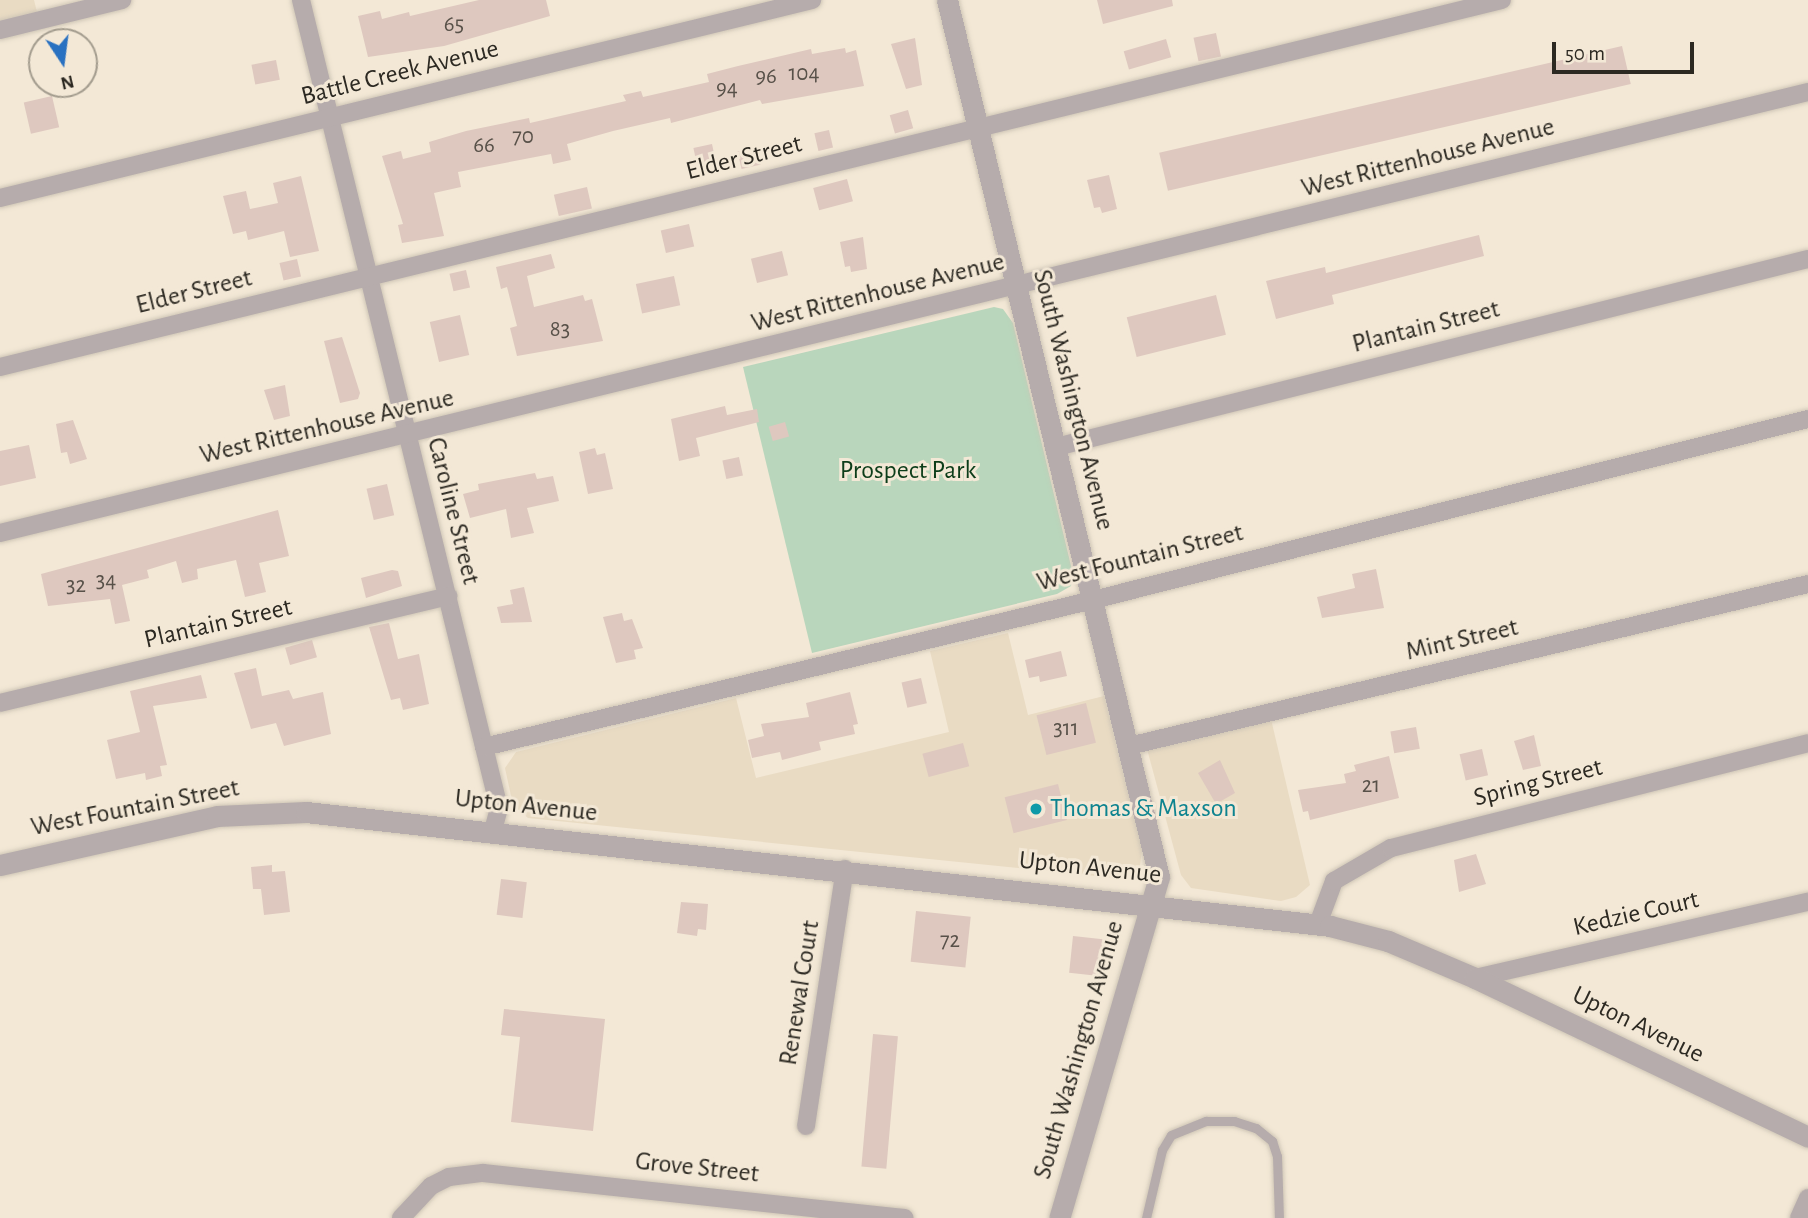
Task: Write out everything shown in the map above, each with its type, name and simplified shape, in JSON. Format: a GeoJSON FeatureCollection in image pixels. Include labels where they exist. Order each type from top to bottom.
{"type":"FeatureCollection","features":[{"type":"Feature","properties":{"kind":"street"},"geometry":{"type":"LineString","coordinates":[[0,30],[122,0]]}},
{"type":"Feature","properties":{"kind":"street","name":"Caroline Street"},"geometry":{"type":"LineString","coordinates":[[301,0],[499,808],[493,830]]}},
{"type":"Feature","properties":{"kind":"street","name":"Battle Creek Avenue"},"geometry":{"type":"LineString","coordinates":[[0,198],[812,0]]}},
{"type":"Feature","properties":{"kind":"street","name":"South Washington Avenue"},"geometry":{"type":"LineString","coordinates":[[947,0],[1159,877],[1059,1218]]}},
{"type":"Feature","properties":{"kind":"street","name":"Elder Street"},"geometry":{"type":"LineString","coordinates":[[0,367],[1502,0]]}},
{"type":"Feature","properties":{"kind":"street","name":"West Rittenhouse Avenue"},"geometry":{"type":"LineString","coordinates":[[0,533],[1808,92]]}},
{"type":"Feature","properties":{"kind":"street","name":"Plantain Street"},"geometry":{"type":"LineString","coordinates":[[1056,447],[1808,259]]}},
{"type":"Feature","properties":{"kind":"street","name":"West Fountain Street"},"geometry":{"type":"LineString","coordinates":[[484,747],[1093,600],[1808,419]]}},
{"type":"Feature","properties":{"kind":"street","name":"Mint Street"},"geometry":{"type":"LineString","coordinates":[[1129,747],[1808,584]]}},
{"type":"Feature","properties":{"kind":"street","name":"Plantain Street"},"geometry":{"type":"LineString","coordinates":[[0,703],[447,596]]}},
{"type":"Feature","properties":{"kind":"street","name":"Spring Street"},"geometry":{"type":"LineString","coordinates":[[1318,924],[1334,881],[1391,848],[1808,743]]}},
{"type":"Feature","properties":{"kind":"street","name":"West Fountain Street"},"geometry":{"type":"LineString","coordinates":[[0,865],[216,816],[323,813]]}},
{"type":"Feature","properties":{"kind":"street","name":"Upton Avenue"},"geometry":{"type":"LineString","coordinates":[[323,813],[1152,903],[1318,924],[1388,941],[1475,978],[1808,1137]]}},
{"type":"Feature","properties":{"kind":"street","name":"Renewal Court"},"geometry":{"type":"LineString","coordinates":[[806,1126],[845,869]]}},
{"type":"Feature","properties":{"kind":"street","name":"Kedzie Court"},"geometry":{"type":"LineString","coordinates":[[1475,978],[1808,902]]}},
{"type":"Feature","properties":{"kind":"street","name":"Grove Street"},"geometry":{"type":"LineString","coordinates":[[401,1218],[431,1186],[449,1177],[483,1173],[905,1218]]}},
{"type":"Feature","properties":{"kind":"street"},"geometry":{"type":"LineString","coordinates":[[1799,1218],[1808,1198]]}},
{"type":"Feature","properties":{"kind":"lane"},"geometry":{"type":"LineString","coordinates":[[1146,1218],[1162,1150],[1171,1135],[1206,1121],[1234,1121],[1256,1128],[1272,1141],[1278,1156],[1279,1218]]}},
{"type":"Feature","properties":{"kind":"shaded area"},"geometry":{"type":"Polygon","coordinates":[[[0,0],[34,0],[38,16],[0,25],[0,0]]]}},
{"type":"Feature","properties":{"kind":"shaded area"},"geometry":{"type":"Polygon","coordinates":[[[1008,633],[1028,715],[1104,696],[1142,849],[1140,866],[1125,879],[528,818],[513,805],[505,768],[516,752],[736,698],[756,778],[949,732],[930,651],[1008,633]]]}},
{"type":"Feature","properties":{"kind":"shaded area"},"geometry":{"type":"Polygon","coordinates":[[[1271,719],[1310,885],[1296,897],[1281,901],[1191,888],[1181,875],[1147,749],[1271,719]]]}},
{"type":"Feature","properties":{"kind":"green space","name":"Prospect Park"},"geometry":{"type":"Polygon","coordinates":[[[994,307],[1003,309],[1013,323],[1073,574],[1071,586],[1057,594],[812,653],[743,367],[994,307]]]}},
{"type":"Feature","properties":{"kind":"building"},"geometry":{"type":"Polygon","coordinates":[[[479,0],[546,0],[550,16],[444,46],[368,57],[358,16],[380,11],[382,19],[409,12],[410,16],[479,0]]]}},
{"type":"Feature","properties":{"kind":"building"},"geometry":{"type":"Polygon","coordinates":[[[1097,0],[1172,0],[1173,6],[1103,24],[1097,0]]]}},
{"type":"Feature","properties":{"kind":"building"},"geometry":{"type":"Polygon","coordinates":[[[1216,33],[1221,56],[1198,61],[1194,38],[1216,33]]]}},
{"type":"Feature","properties":{"kind":"building"},"geometry":{"type":"Polygon","coordinates":[[[915,38],[922,85],[906,89],[891,44],[915,38]]]}},
{"type":"Feature","properties":{"kind":"building"},"geometry":{"type":"Polygon","coordinates":[[[1166,39],[1171,57],[1129,69],[1124,51],[1166,39]]]}},
{"type":"Feature","properties":{"kind":"building"},"geometry":{"type":"Polygon","coordinates":[[[1622,46],[1631,84],[1168,191],[1159,153],[1622,46]]]}},
{"type":"Feature","properties":{"kind":"building"},"geometry":{"type":"Polygon","coordinates":[[[845,48],[846,53],[856,50],[864,86],[762,104],[760,100],[671,123],[670,118],[613,131],[567,144],[571,160],[553,164],[551,154],[458,172],[461,187],[434,193],[444,236],[402,243],[398,225],[403,224],[382,156],[401,151],[403,159],[431,152],[429,142],[466,131],[529,118],[530,123],[626,101],[623,95],[641,91],[643,97],[709,82],[707,74],[811,49],[812,54],[845,48]]]}},
{"type":"Feature","properties":{"kind":"building"},"geometry":{"type":"Polygon","coordinates":[[[276,60],[280,80],[255,84],[251,65],[276,60]]]}},
{"type":"Feature","properties":{"kind":"building"},"geometry":{"type":"Polygon","coordinates":[[[52,98],[59,127],[31,134],[24,103],[52,98]]]}},
{"type":"Feature","properties":{"kind":"building"},"geometry":{"type":"Polygon","coordinates":[[[908,110],[913,128],[895,134],[890,115],[908,110]]]}},
{"type":"Feature","properties":{"kind":"building"},"geometry":{"type":"Polygon","coordinates":[[[829,130],[833,148],[818,151],[814,133],[829,130]]]}},
{"type":"Feature","properties":{"kind":"building"},"geometry":{"type":"Polygon","coordinates":[[[712,144],[716,163],[697,167],[693,148],[712,144]]]}},
{"type":"Feature","properties":{"kind":"building"},"geometry":{"type":"Polygon","coordinates":[[[757,147],[761,165],[742,169],[738,151],[757,147]]]}},
{"type":"Feature","properties":{"kind":"building"},"geometry":{"type":"Polygon","coordinates":[[[1109,175],[1117,209],[1102,213],[1100,207],[1094,208],[1087,180],[1109,175]]]}},
{"type":"Feature","properties":{"kind":"building"},"geometry":{"type":"Polygon","coordinates":[[[301,176],[319,251],[290,257],[284,231],[248,240],[246,231],[233,234],[223,196],[246,191],[250,209],[278,203],[273,183],[301,176]]]}},
{"type":"Feature","properties":{"kind":"building"},"geometry":{"type":"Polygon","coordinates":[[[847,179],[853,201],[819,210],[813,188],[847,179]]]}},
{"type":"Feature","properties":{"kind":"building"},"geometry":{"type":"Polygon","coordinates":[[[587,187],[592,208],[559,216],[554,195],[587,187]]]}},
{"type":"Feature","properties":{"kind":"building"},"geometry":{"type":"Polygon","coordinates":[[[689,224],[694,246],[666,253],[661,231],[689,224]]]}},
{"type":"Feature","properties":{"kind":"building"},"geometry":{"type":"Polygon","coordinates":[[[1479,235],[1484,256],[1332,295],[1334,304],[1276,319],[1266,281],[1325,267],[1326,273],[1479,235]]]}},
{"type":"Feature","properties":{"kind":"building"},"geometry":{"type":"Polygon","coordinates":[[[863,237],[867,269],[851,272],[850,266],[845,267],[840,242],[863,237]]]}},
{"type":"Feature","properties":{"kind":"building"},"geometry":{"type":"Polygon","coordinates":[[[782,251],[788,275],[757,283],[751,259],[782,251]]]}},
{"type":"Feature","properties":{"kind":"building"},"geometry":{"type":"Polygon","coordinates":[[[551,254],[555,268],[527,276],[534,307],[583,295],[585,301],[592,299],[603,341],[517,356],[510,328],[517,326],[507,287],[501,289],[496,267],[551,254]]]}},
{"type":"Feature","properties":{"kind":"building"},"geometry":{"type":"Polygon","coordinates":[[[297,259],[301,277],[284,281],[279,263],[297,259]]]}},
{"type":"Feature","properties":{"kind":"building"},"geometry":{"type":"Polygon","coordinates":[[[466,270],[470,288],[453,291],[449,274],[466,270]]]}},
{"type":"Feature","properties":{"kind":"building"},"geometry":{"type":"Polygon","coordinates":[[[674,276],[680,305],[642,313],[636,284],[674,276]]]}},
{"type":"Feature","properties":{"kind":"building"},"geometry":{"type":"Polygon","coordinates":[[[1216,295],[1226,335],[1137,357],[1127,317],[1216,295]]]}},
{"type":"Feature","properties":{"kind":"building"},"geometry":{"type":"Polygon","coordinates":[[[460,315],[469,355],[439,362],[430,322],[460,315]]]}},
{"type":"Feature","properties":{"kind":"building"},"geometry":{"type":"Polygon","coordinates":[[[342,337],[360,393],[358,399],[340,403],[324,341],[342,337]]]}},
{"type":"Feature","properties":{"kind":"building"},"geometry":{"type":"Polygon","coordinates":[[[285,385],[290,416],[274,420],[264,390],[285,385]]]}},
{"type":"Feature","properties":{"kind":"building"},"geometry":{"type":"Polygon","coordinates":[[[725,406],[727,415],[757,409],[759,422],[696,438],[700,456],[679,461],[671,419],[725,406]]]}},
{"type":"Feature","properties":{"kind":"building"},"geometry":{"type":"Polygon","coordinates":[[[73,420],[87,459],[70,464],[67,452],[61,453],[56,424],[73,420]]]}},
{"type":"Feature","properties":{"kind":"building"},"geometry":{"type":"Polygon","coordinates":[[[785,422],[789,436],[773,441],[769,427],[785,422]]]}},
{"type":"Feature","properties":{"kind":"building"},"geometry":{"type":"Polygon","coordinates":[[[29,445],[36,478],[0,486],[0,451],[29,445]]]}},
{"type":"Feature","properties":{"kind":"building"},"geometry":{"type":"Polygon","coordinates":[[[595,448],[597,455],[605,453],[613,489],[588,494],[579,452],[595,448]]]}},
{"type":"Feature","properties":{"kind":"building"},"geometry":{"type":"Polygon","coordinates":[[[739,457],[743,476],[726,479],[722,461],[739,457]]]}},
{"type":"Feature","properties":{"kind":"building"},"geometry":{"type":"Polygon","coordinates":[[[535,473],[537,479],[553,476],[559,501],[527,508],[534,533],[511,538],[506,509],[470,518],[463,494],[479,490],[478,484],[535,473]]]}},
{"type":"Feature","properties":{"kind":"building"},"geometry":{"type":"Polygon","coordinates":[[[387,484],[394,515],[374,520],[367,489],[387,484]]]}},
{"type":"Feature","properties":{"kind":"building"},"geometry":{"type":"Polygon","coordinates":[[[278,510],[289,556],[259,563],[266,592],[245,597],[236,560],[197,569],[198,579],[182,583],[176,561],[147,570],[149,578],[122,585],[130,621],[115,624],[110,599],[48,606],[41,574],[278,510]]]}},
{"type":"Feature","properties":{"kind":"building"},"geometry":{"type":"Polygon","coordinates":[[[1376,569],[1384,608],[1322,618],[1317,597],[1355,588],[1352,574],[1376,569]]]}},
{"type":"Feature","properties":{"kind":"building"},"geometry":{"type":"Polygon","coordinates":[[[398,571],[402,586],[366,598],[361,578],[398,571]]]}},
{"type":"Feature","properties":{"kind":"building"},"geometry":{"type":"Polygon","coordinates":[[[524,587],[532,622],[501,623],[497,607],[513,604],[510,590],[524,587]]]}},
{"type":"Feature","properties":{"kind":"building"},"geometry":{"type":"Polygon","coordinates":[[[622,613],[624,621],[632,619],[643,648],[634,650],[636,659],[616,663],[603,617],[622,613]]]}},
{"type":"Feature","properties":{"kind":"building"},"geometry":{"type":"Polygon","coordinates":[[[389,623],[398,659],[419,654],[429,704],[403,710],[400,698],[391,700],[369,627],[389,623]]]}},
{"type":"Feature","properties":{"kind":"building"},"geometry":{"type":"Polygon","coordinates":[[[312,640],[317,657],[290,665],[285,648],[312,640]]]}},
{"type":"Feature","properties":{"kind":"building"},"geometry":{"type":"Polygon","coordinates":[[[1061,651],[1067,676],[1040,682],[1039,676],[1029,678],[1025,660],[1061,651]]]}},
{"type":"Feature","properties":{"kind":"building"},"geometry":{"type":"Polygon","coordinates":[[[256,668],[262,696],[289,690],[293,699],[323,692],[331,734],[284,746],[276,723],[251,729],[234,673],[256,668]]]}},
{"type":"Feature","properties":{"kind":"building"},"geometry":{"type":"Polygon","coordinates":[[[201,675],[207,698],[153,706],[167,765],[160,766],[162,776],[146,780],[145,773],[116,779],[107,740],[140,732],[130,691],[201,675]]]}},
{"type":"Feature","properties":{"kind":"building"},"geometry":{"type":"Polygon","coordinates":[[[921,678],[927,703],[907,708],[902,682],[921,678]]]}},
{"type":"Feature","properties":{"kind":"building"},"geometry":{"type":"Polygon","coordinates":[[[850,692],[858,724],[853,725],[855,734],[819,742],[821,750],[782,760],[780,752],[752,758],[748,740],[764,736],[761,724],[809,717],[806,703],[850,692]]]}},
{"type":"Feature","properties":{"kind":"building"},"geometry":{"type":"Polygon","coordinates":[[[1086,703],[1096,743],[1046,755],[1037,715],[1086,703]]]}},
{"type":"Feature","properties":{"kind":"building"},"geometry":{"type":"Polygon","coordinates":[[[1416,727],[1420,749],[1394,753],[1390,732],[1416,727]]]}},
{"type":"Feature","properties":{"kind":"building"},"geometry":{"type":"Polygon","coordinates":[[[1534,735],[1541,766],[1523,770],[1514,741],[1534,735]]]}},
{"type":"Feature","properties":{"kind":"building"},"geometry":{"type":"Polygon","coordinates":[[[963,743],[969,766],[929,777],[922,754],[963,743]]]}},
{"type":"Feature","properties":{"kind":"building"},"geometry":{"type":"Polygon","coordinates":[[[1482,749],[1488,775],[1466,780],[1460,754],[1482,749]]]}},
{"type":"Feature","properties":{"kind":"building"},"geometry":{"type":"Polygon","coordinates":[[[1389,756],[1399,798],[1310,820],[1308,811],[1303,812],[1298,790],[1346,783],[1344,774],[1356,771],[1354,765],[1389,756]]]}},
{"type":"Feature","properties":{"kind":"building"},"geometry":{"type":"Polygon","coordinates":[[[1220,760],[1235,793],[1216,804],[1198,773],[1220,760]]]}},
{"type":"Feature","properties":{"kind":"building","name":"Thomas & Maxson"},"geometry":{"type":"Polygon","coordinates":[[[1058,784],[1067,820],[1014,833],[1005,797],[1058,784]]]}},
{"type":"Feature","properties":{"kind":"building"},"geometry":{"type":"Polygon","coordinates":[[[1476,854],[1486,884],[1459,892],[1454,860],[1476,854]]]}},
{"type":"Feature","properties":{"kind":"building"},"geometry":{"type":"Polygon","coordinates":[[[272,865],[272,872],[285,871],[290,912],[264,915],[261,889],[253,889],[251,867],[272,865]]]}},
{"type":"Feature","properties":{"kind":"building"},"geometry":{"type":"Polygon","coordinates":[[[501,879],[527,882],[522,918],[497,915],[501,879]]]}},
{"type":"Feature","properties":{"kind":"building"},"geometry":{"type":"Polygon","coordinates":[[[681,902],[708,904],[706,930],[698,929],[697,936],[677,933],[681,902]]]}},
{"type":"Feature","properties":{"kind":"building"},"geometry":{"type":"Polygon","coordinates":[[[916,911],[971,917],[965,967],[911,962],[916,911]]]}},
{"type":"Feature","properties":{"kind":"building"},"geometry":{"type":"Polygon","coordinates":[[[1073,936],[1103,939],[1099,976],[1069,973],[1073,936]]]}},
{"type":"Feature","properties":{"kind":"building"},"geometry":{"type":"Polygon","coordinates":[[[504,1009],[605,1019],[593,1131],[511,1122],[520,1037],[501,1035],[504,1009]]]}},
{"type":"Feature","properties":{"kind":"building"},"geometry":{"type":"Polygon","coordinates":[[[873,1034],[898,1036],[886,1169],[861,1166],[873,1034]]]}},
{"type":"Feature","properties":{"kind":"place","name":"Thomas & Maxson"},"geometry":{"type":"Point","coordinates":[1036,809]}}]}
